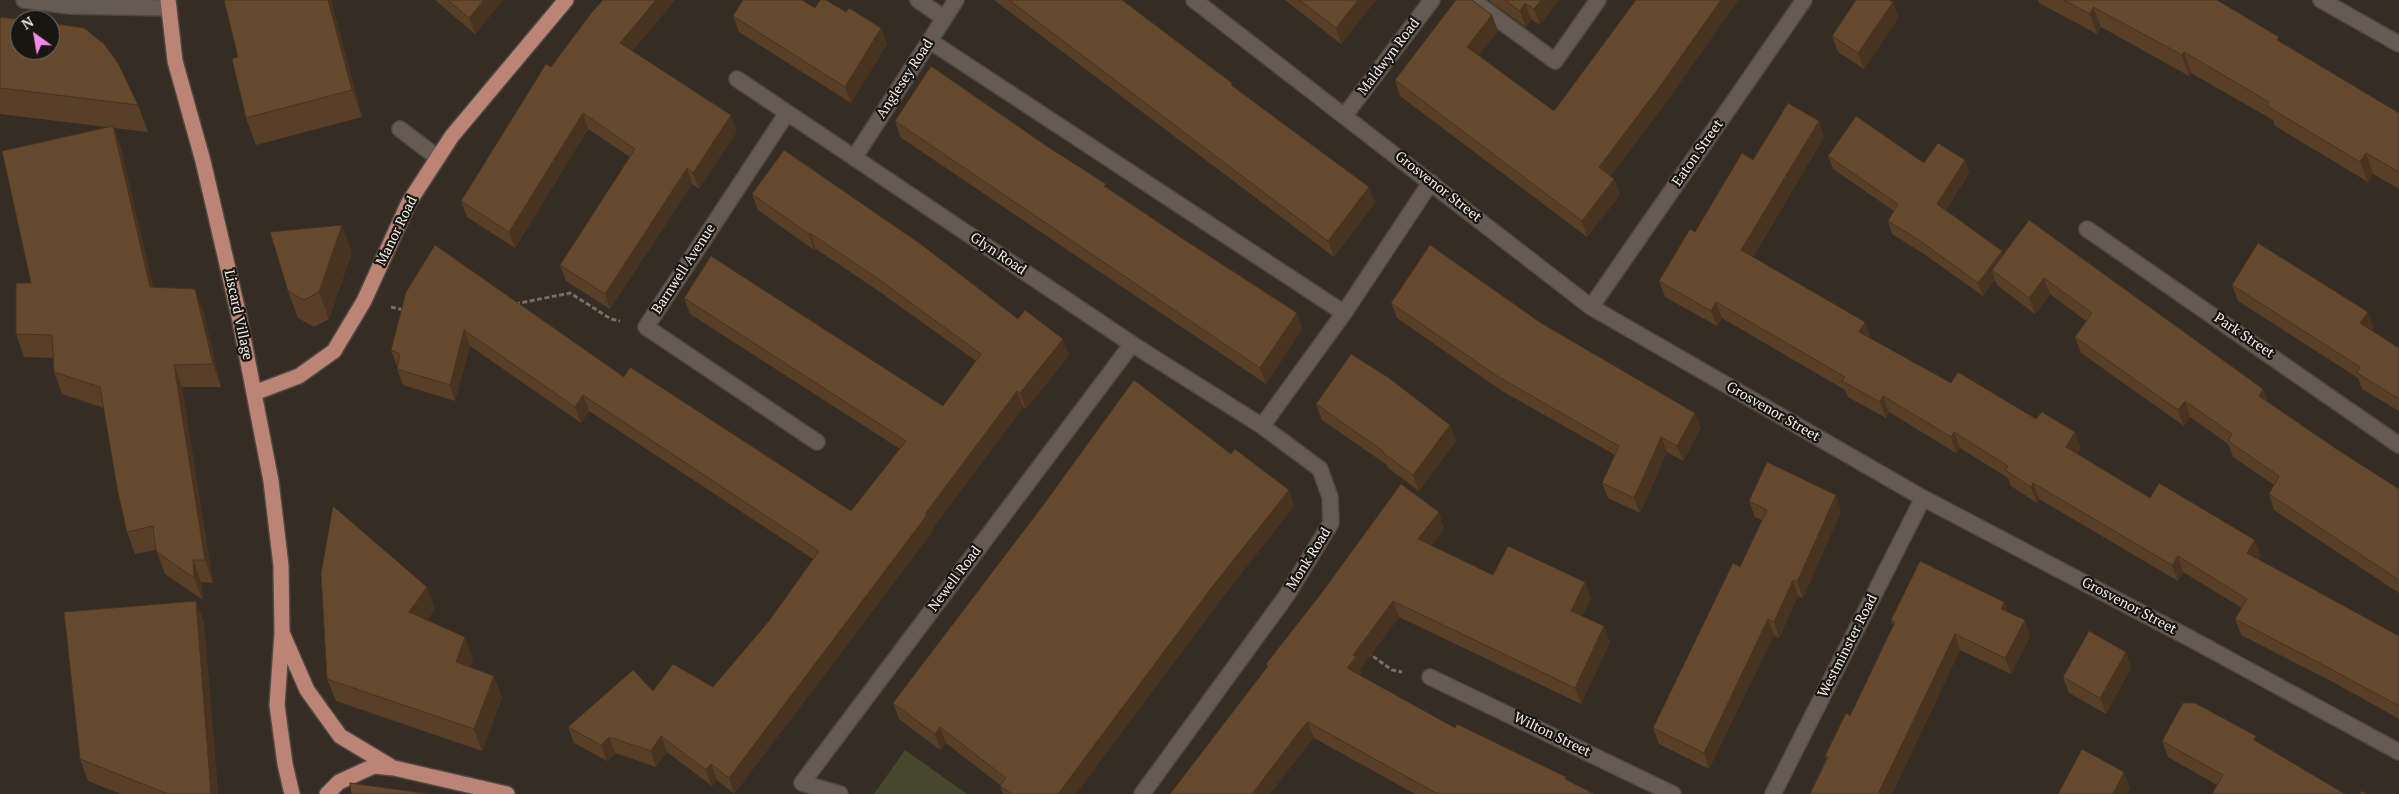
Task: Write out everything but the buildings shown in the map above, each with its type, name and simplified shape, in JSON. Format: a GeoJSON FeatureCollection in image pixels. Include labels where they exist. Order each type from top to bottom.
{"type":"FeatureCollection","features":[{"type":"Feature","properties":{"kind":"main road","name":"Manor Road"},"geometry":{"type":"LineString","coordinates":[[254,393],[299,376],[334,351],[364,301],[408,202],[452,136],[566,0]]}},
{"type":"Feature","properties":{"kind":"main road","name":"Liscard Village"},"geometry":{"type":"LineString","coordinates":[[168,4],[175,61],[203,161],[239,316],[272,491],[281,566],[282,633],[277,706],[285,764],[292,794]]}},
{"type":"Feature","properties":{"kind":"main road","name":"Liscard Village"},"geometry":{"type":"LineString","coordinates":[[282,633],[307,690],[340,736],[394,768]]}},
{"type":"Feature","properties":{"kind":"main road"},"geometry":{"type":"LineString","coordinates":[[328,794],[339,782],[374,766],[394,768],[507,794]]}},
{"type":"Feature","properties":{"kind":"street"},"geometry":{"type":"LineString","coordinates":[[24,0],[70,6],[168,4]]}},
{"type":"Feature","properties":{"kind":"street"},"geometry":{"type":"LineString","coordinates":[[918,0],[944,18]]}},
{"type":"Feature","properties":{"kind":"street","name":"Anglesey Road"},"geometry":{"type":"LineString","coordinates":[[854,158],[956,0]]}},
{"type":"Feature","properties":{"kind":"street","name":"Grosvenor Street"},"geometry":{"type":"LineString","coordinates":[[1194,0],[1592,307],[1923,498],[2194,640],[2399,752]]}},
{"type":"Feature","properties":{"kind":"street","name":"Maldwyn Road"},"geometry":{"type":"LineString","coordinates":[[1345,115],[1432,0]]}},
{"type":"Feature","properties":{"kind":"street"},"geometry":{"type":"LineString","coordinates":[[1472,0],[1555,61],[1598,0]]}},
{"type":"Feature","properties":{"kind":"street","name":"Eaton Street"},"geometry":{"type":"LineString","coordinates":[[1592,307],[1804,0]]}},
{"type":"Feature","properties":{"kind":"street"},"geometry":{"type":"LineString","coordinates":[[2321,0],[2399,44]]}},
{"type":"Feature","properties":{"kind":"street"},"geometry":{"type":"LineString","coordinates":[[930,41],[1344,313]]}},
{"type":"Feature","properties":{"kind":"street","name":"Glyn Road"},"geometry":{"type":"LineString","coordinates":[[736,79],[1132,344],[1262,426]]}},
{"type":"Feature","properties":{"kind":"street","name":"Barnwell Avenue"},"geometry":{"type":"LineString","coordinates":[[787,113],[646,327],[817,442]]}},
{"type":"Feature","properties":{"kind":"street"},"geometry":{"type":"LineString","coordinates":[[400,129],[438,158]]}},
{"type":"Feature","properties":{"kind":"street"},"geometry":{"type":"LineString","coordinates":[[1262,426],[1344,313],[1431,182]]}},
{"type":"Feature","properties":{"kind":"street","name":"Park Street"},"geometry":{"type":"LineString","coordinates":[[2087,229],[2399,445]]}},
{"type":"Feature","properties":{"kind":"street","name":"Newell Road"},"geometry":{"type":"LineString","coordinates":[[840,794],[802,783],[1132,344]]}},
{"type":"Feature","properties":{"kind":"street","name":"Monk Road"},"geometry":{"type":"LineString","coordinates":[[1142,794],[1287,595],[1331,523],[1330,497],[1320,469],[1262,426]]}},
{"type":"Feature","properties":{"kind":"street","name":"Westminster Road"},"geometry":{"type":"LineString","coordinates":[[1773,794],[1923,498]]}},
{"type":"Feature","properties":{"kind":"street","name":"Wilton Street"},"geometry":{"type":"LineString","coordinates":[[1430,677],[1673,794]]}},
{"type":"Feature","properties":{"kind":"path"},"geometry":{"type":"LineString","coordinates":[[510,308],[516,303],[570,294],[611,319],[646,327]]}},
{"type":"Feature","properties":{"kind":"path"},"geometry":{"type":"LineString","coordinates":[[364,301],[410,312]]}},
{"type":"Feature","properties":{"kind":"path"},"geometry":{"type":"LineString","coordinates":[[1360,647],[1392,670],[1430,677]]}},
{"type":"Feature","properties":{"kind":"green space"},"geometry":{"type":"Polygon","coordinates":[[[905,750],[967,794],[874,794],[905,750]]]}}]}
